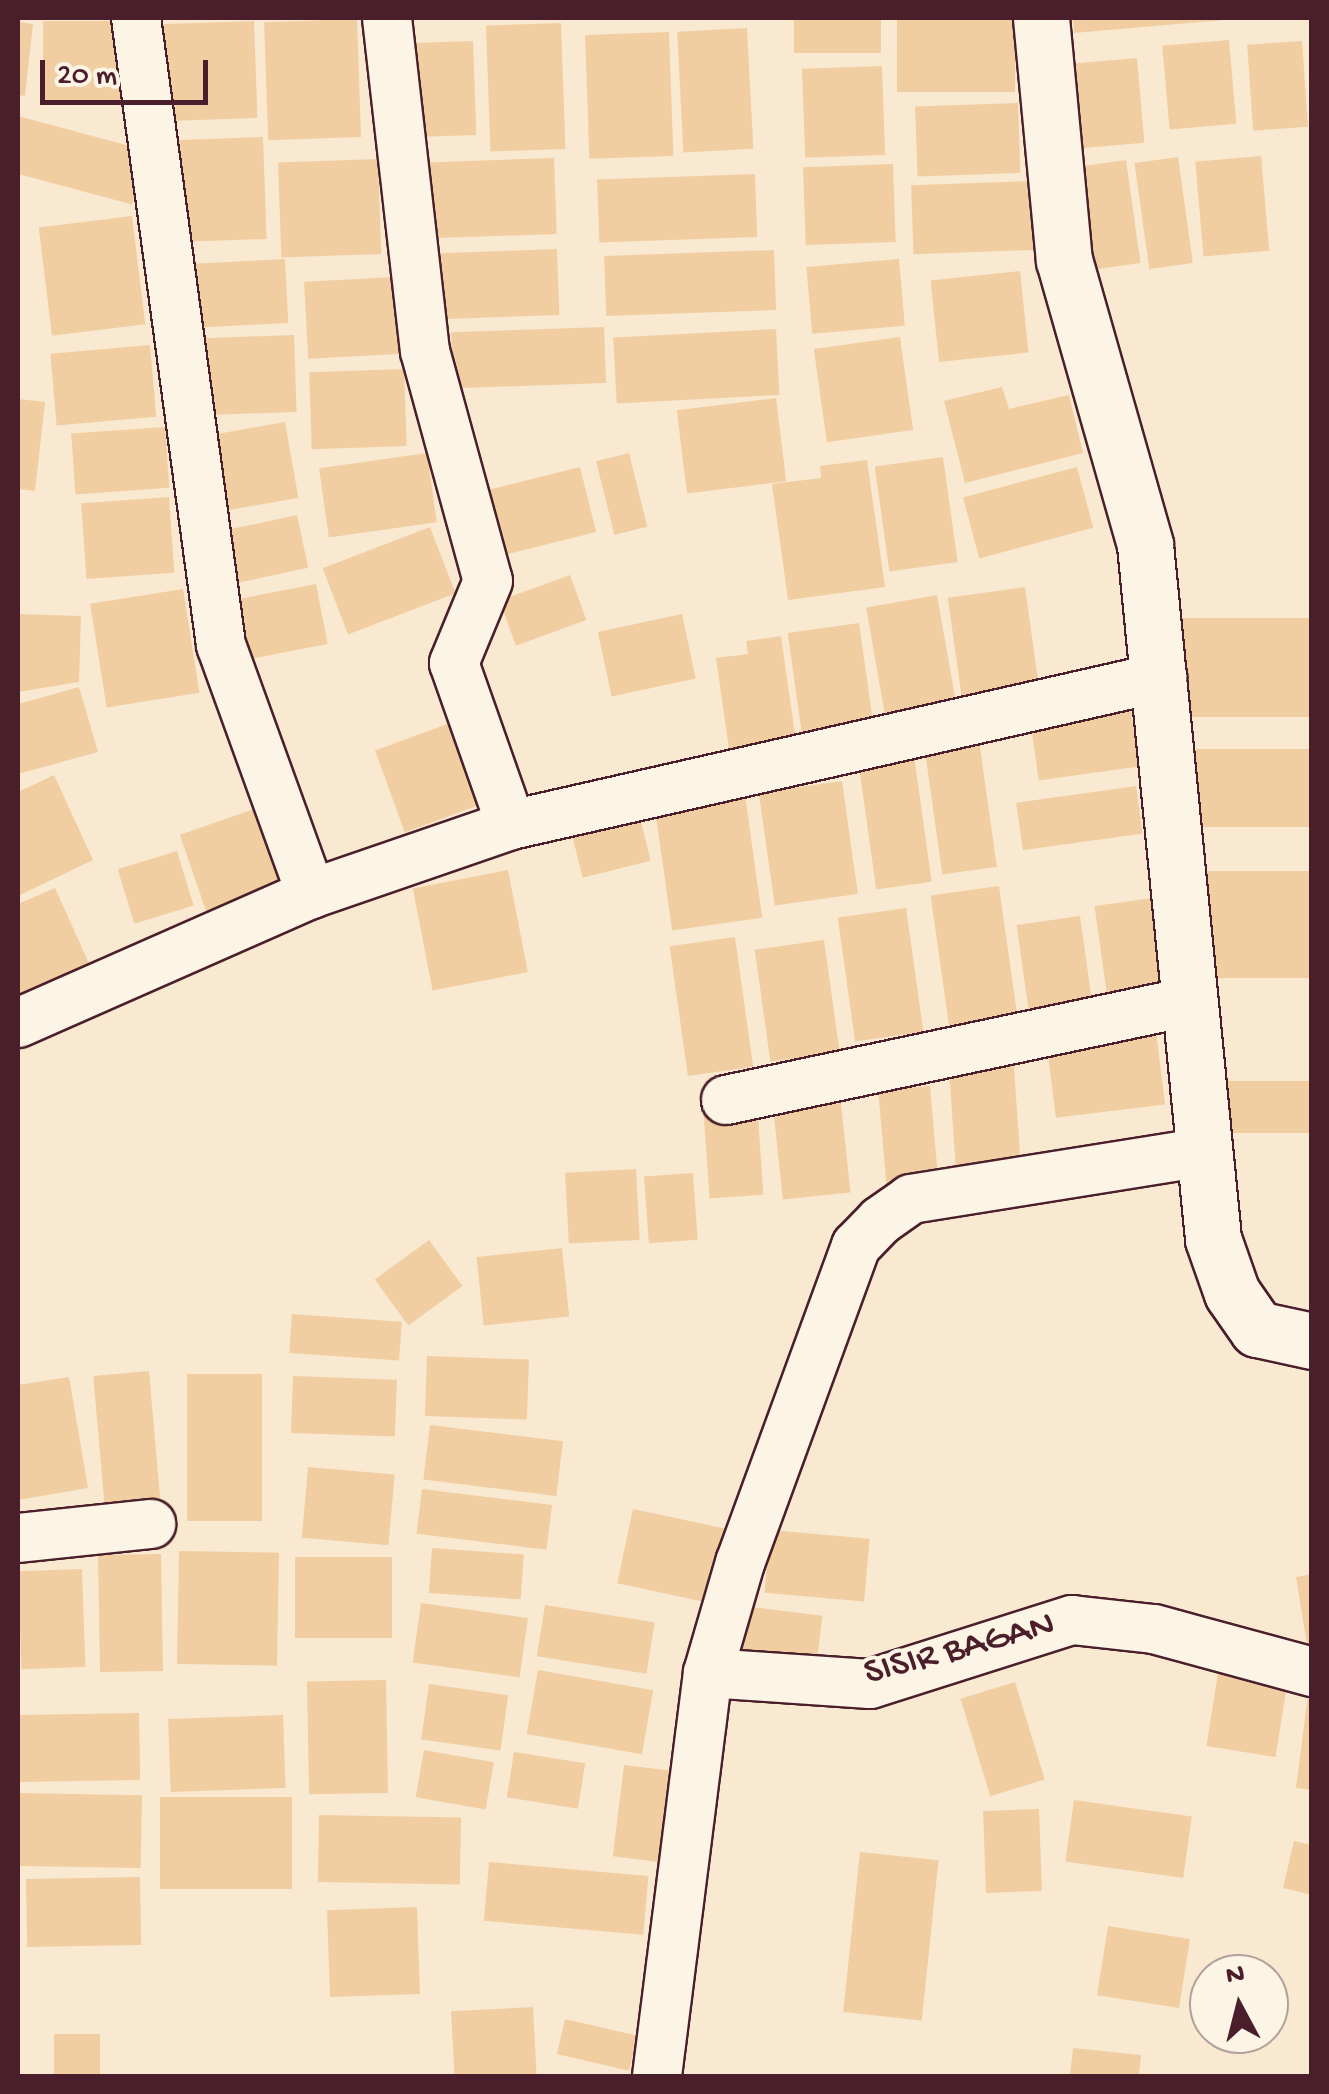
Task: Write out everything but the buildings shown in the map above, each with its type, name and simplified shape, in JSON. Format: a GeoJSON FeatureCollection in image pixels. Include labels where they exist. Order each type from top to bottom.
{"type":"FeatureCollection","features":[{"type":"Feature","properties":{"kind":"street"},"geometry":{"type":"LineString","coordinates":[[136,18],[221,645],[311,894]]}},
{"type":"Feature","properties":{"kind":"street"},"geometry":{"type":"LineString","coordinates":[[388,18],[414,288],[488,581],[454,663],[510,825]]}},
{"type":"Feature","properties":{"kind":"street"},"geometry":{"type":"LineString","coordinates":[[1041,18],[1064,260],[1145,545],[1162,677],[1213,1239],[1232,1293],[1257,1329],[1312,1340]]}},
{"type":"Feature","properties":{"kind":"street"},"geometry":{"type":"LineString","coordinates":[[18,1022],[311,894],[510,825],[1162,677]]}},
{"type":"Feature","properties":{"kind":"street"},"geometry":{"type":"LineString","coordinates":[[726,1100],[1191,1002]]}},
{"type":"Feature","properties":{"kind":"street"},"geometry":{"type":"LineString","coordinates":[[657,2076],[708,1673],[740,1564],[856,1246],[880,1221],[911,1199],[1205,1152]]}},
{"type":"Feature","properties":{"kind":"street"},"geometry":{"type":"LineString","coordinates":[[18,1538],[151,1524]]}},
{"type":"Feature","properties":{"kind":"street","name":"SISIR BAGAN"},"geometry":{"type":"LineString","coordinates":[[708,1673],[870,1684],[1072,1620],[1154,1629],[1312,1672]]}}]}
